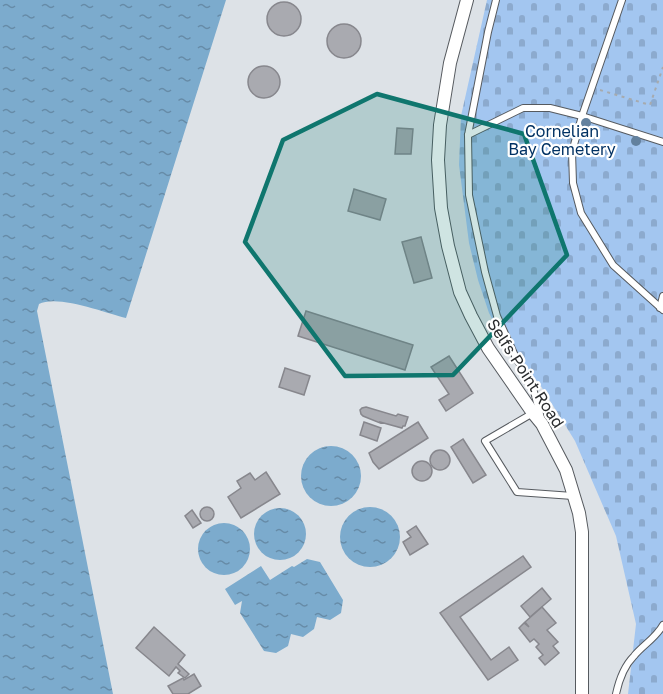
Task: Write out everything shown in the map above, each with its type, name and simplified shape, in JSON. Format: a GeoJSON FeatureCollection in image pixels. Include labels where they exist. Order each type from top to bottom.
{"type":"FeatureCollection","features":[{"type":"Feature","properties":{"kind":"street","name":"Selfs Point Road"},"geometry":{"type":"LineString","coordinates":[[467,0],[450,63],[440,125],[438,169],[447,246],[460,292],[471,316],[488,348],[542,424],[566,470],[574,496],[582,532],[582,694]]}},
{"type":"Feature","properties":{"kind":"lane"},"geometry":{"type":"LineString","coordinates":[[496,0],[468,135],[469,195],[484,272],[497,316],[516,358],[532,384],[542,424]]}},
{"type":"Feature","properties":{"kind":"lane"},"geometry":{"type":"LineString","coordinates":[[622,0],[572,152],[573,183],[581,213],[613,265],[662,309]]}},
{"type":"Feature","properties":{"kind":"lane"},"geometry":{"type":"LineString","coordinates":[[468,135],[523,108],[550,108],[663,142]]}},
{"type":"Feature","properties":{"kind":"lane"},"geometry":{"type":"LineString","coordinates":[[662,309],[663,296]]}},
{"type":"Feature","properties":{"kind":"lane"},"geometry":{"type":"LineString","coordinates":[[533,413],[485,441],[517,492],[574,496]]}},
{"type":"Feature","properties":{"kind":"lane"},"geometry":{"type":"LineString","coordinates":[[616,694],[620,678],[632,657],[663,626]]}},
{"type":"Feature","properties":{"kind":"path"},"geometry":{"type":"LineString","coordinates":[[592,87],[651,105],[663,67]]}},
{"type":"Feature","properties":{"kind":"highlighted area"},"geometry":{"type":"Polygon","coordinates":[[[377,94],[524,134],[567,255],[453,375],[345,376],[245,242],[283,140],[377,94]]]}},
{"type":"Feature","properties":{"kind":"green space","name":"Cornelian Bay Cemetery"},"geometry":{"type":"Polygon","coordinates":[[[487,0],[663,0],[663,694],[628,694],[636,624],[616,536],[575,441],[539,383],[510,353],[489,313],[478,280],[469,243],[459,165],[461,116],[487,0]]]}},
{"type":"Feature","properties":{"kind":"water"},"geometry":{"type":"Polygon","coordinates":[[[0,0],[226,0],[126,318],[82,305],[57,301],[39,304],[37,311],[113,694],[0,694],[0,0]]]}},
{"type":"Feature","properties":{"kind":"water"},"geometry":{"type":"Polygon","coordinates":[[[331,446],[348,451],[356,459],[361,476],[356,493],[348,501],[331,506],[314,501],[306,493],[301,476],[306,459],[314,451],[331,446]]]}},
{"type":"Feature","properties":{"kind":"water"},"geometry":{"type":"Polygon","coordinates":[[[370,507],[387,512],[395,520],[400,537],[395,554],[387,562],[370,567],[353,562],[345,554],[340,537],[345,520],[353,512],[370,507]]]}},
{"type":"Feature","properties":{"kind":"water"},"geometry":{"type":"Polygon","coordinates":[[[280,508],[294,512],[302,520],[306,534],[302,548],[294,556],[280,560],[266,556],[258,548],[254,534],[258,520],[266,512],[280,508]]]}},
{"type":"Feature","properties":{"kind":"water"},"geometry":{"type":"Polygon","coordinates":[[[224,523],[238,527],[246,535],[250,549],[246,563],[238,571],[224,575],[210,571],[202,563],[198,549],[202,535],[210,527],[224,523]]]}},
{"type":"Feature","properties":{"kind":"water"},"geometry":{"type":"Polygon","coordinates":[[[307,559],[320,562],[343,600],[341,613],[330,620],[317,617],[314,629],[303,637],[291,634],[288,646],[276,653],[264,651],[240,613],[242,601],[235,605],[225,589],[261,566],[270,580],[307,559]]]}},
{"type":"Feature","properties":{"kind":"building"},"geometry":{"type":"Polygon","coordinates":[[[284,2],[296,7],[301,19],[296,31],[284,36],[272,31],[267,19],[272,7],[284,2]]]}},
{"type":"Feature","properties":{"kind":"building"},"geometry":{"type":"Polygon","coordinates":[[[344,24],[356,29],[361,41],[356,53],[344,58],[332,53],[327,41],[332,29],[344,24]]]}},
{"type":"Feature","properties":{"kind":"building"},"geometry":{"type":"Polygon","coordinates":[[[264,66],[275,71],[280,82],[275,93],[264,98],[253,93],[248,82],[253,71],[264,66]]]}},
{"type":"Feature","properties":{"kind":"building"},"geometry":{"type":"Polygon","coordinates":[[[397,128],[413,129],[411,154],[395,154],[397,128]]]}},
{"type":"Feature","properties":{"kind":"building"},"geometry":{"type":"Polygon","coordinates":[[[354,189],[386,199],[380,220],[348,211],[354,189]]]}},
{"type":"Feature","properties":{"kind":"building"},"geometry":{"type":"Polygon","coordinates":[[[421,237],[432,278],[414,283],[402,242],[421,237]]]}},
{"type":"Feature","properties":{"kind":"building"},"geometry":{"type":"Polygon","coordinates":[[[306,311],[413,345],[405,370],[298,336],[306,311]]]}},
{"type":"Feature","properties":{"kind":"building"},"geometry":{"type":"Polygon","coordinates":[[[449,356],[473,393],[446,411],[439,400],[449,394],[431,367],[449,356]]]}},
{"type":"Feature","properties":{"kind":"building"},"geometry":{"type":"Polygon","coordinates":[[[285,368],[310,376],[304,395],[279,387],[285,368]]]}},
{"type":"Feature","properties":{"kind":"building"},"geometry":{"type":"Polygon","coordinates":[[[366,407],[396,416],[398,414],[408,417],[405,426],[402,428],[380,423],[363,416],[360,410],[366,407]]]}},
{"type":"Feature","properties":{"kind":"building"},"geometry":{"type":"Polygon","coordinates":[[[364,422],[381,428],[377,441],[360,435],[364,422]]]}},
{"type":"Feature","properties":{"kind":"building"},"geometry":{"type":"Polygon","coordinates":[[[418,422],[428,438],[379,469],[369,453],[418,422]]]}},
{"type":"Feature","properties":{"kind":"building"},"geometry":{"type":"Polygon","coordinates":[[[463,439],[486,475],[473,483],[451,447],[463,439]]]}},
{"type":"Feature","properties":{"kind":"building"},"geometry":{"type":"Polygon","coordinates":[[[436,450],[444,450],[450,456],[450,464],[444,470],[436,470],[430,464],[430,456],[436,450]]]}},
{"type":"Feature","properties":{"kind":"building"},"geometry":{"type":"Polygon","coordinates":[[[418,461],[426,461],[432,467],[432,475],[426,481],[418,481],[412,475],[412,467],[418,461]]]}},
{"type":"Feature","properties":{"kind":"building"},"geometry":{"type":"Polygon","coordinates":[[[266,472],[280,494],[241,518],[228,497],[241,488],[237,481],[250,473],[255,480],[266,472]]]}},
{"type":"Feature","properties":{"kind":"building"},"geometry":{"type":"Polygon","coordinates":[[[207,507],[212,509],[214,514],[212,519],[207,521],[202,519],[200,514],[202,509],[207,507]]]}},
{"type":"Feature","properties":{"kind":"building"},"geometry":{"type":"Polygon","coordinates":[[[192,510],[201,523],[193,528],[185,516],[192,510]]]}},
{"type":"Feature","properties":{"kind":"building"},"geometry":{"type":"Polygon","coordinates":[[[416,526],[428,544],[410,555],[403,542],[411,537],[407,532],[416,526]]]}},
{"type":"Feature","properties":{"kind":"building"},"geometry":{"type":"Polygon","coordinates":[[[523,556],[531,567],[460,617],[491,660],[509,647],[518,660],[488,680],[440,613],[523,556]]]}},
{"type":"Feature","properties":{"kind":"building"},"geometry":{"type":"Polygon","coordinates":[[[542,588],[551,599],[530,617],[521,606],[542,588]]]}},
{"type":"Feature","properties":{"kind":"building"},"geometry":{"type":"Polygon","coordinates":[[[542,607],[556,623],[547,630],[558,642],[553,646],[559,653],[545,665],[539,658],[543,655],[536,647],[539,644],[534,639],[530,642],[519,628],[524,623],[529,627],[525,622],[542,607]]]}},
{"type":"Feature","properties":{"kind":"building"},"geometry":{"type":"Polygon","coordinates":[[[154,627],[185,655],[178,664],[189,674],[185,678],[178,673],[180,671],[176,667],[169,676],[136,648],[154,627]]]}},
{"type":"Feature","properties":{"kind":"building"},"geometry":{"type":"Polygon","coordinates":[[[194,674],[201,686],[188,694],[173,694],[168,686],[194,674]]]}}]}
